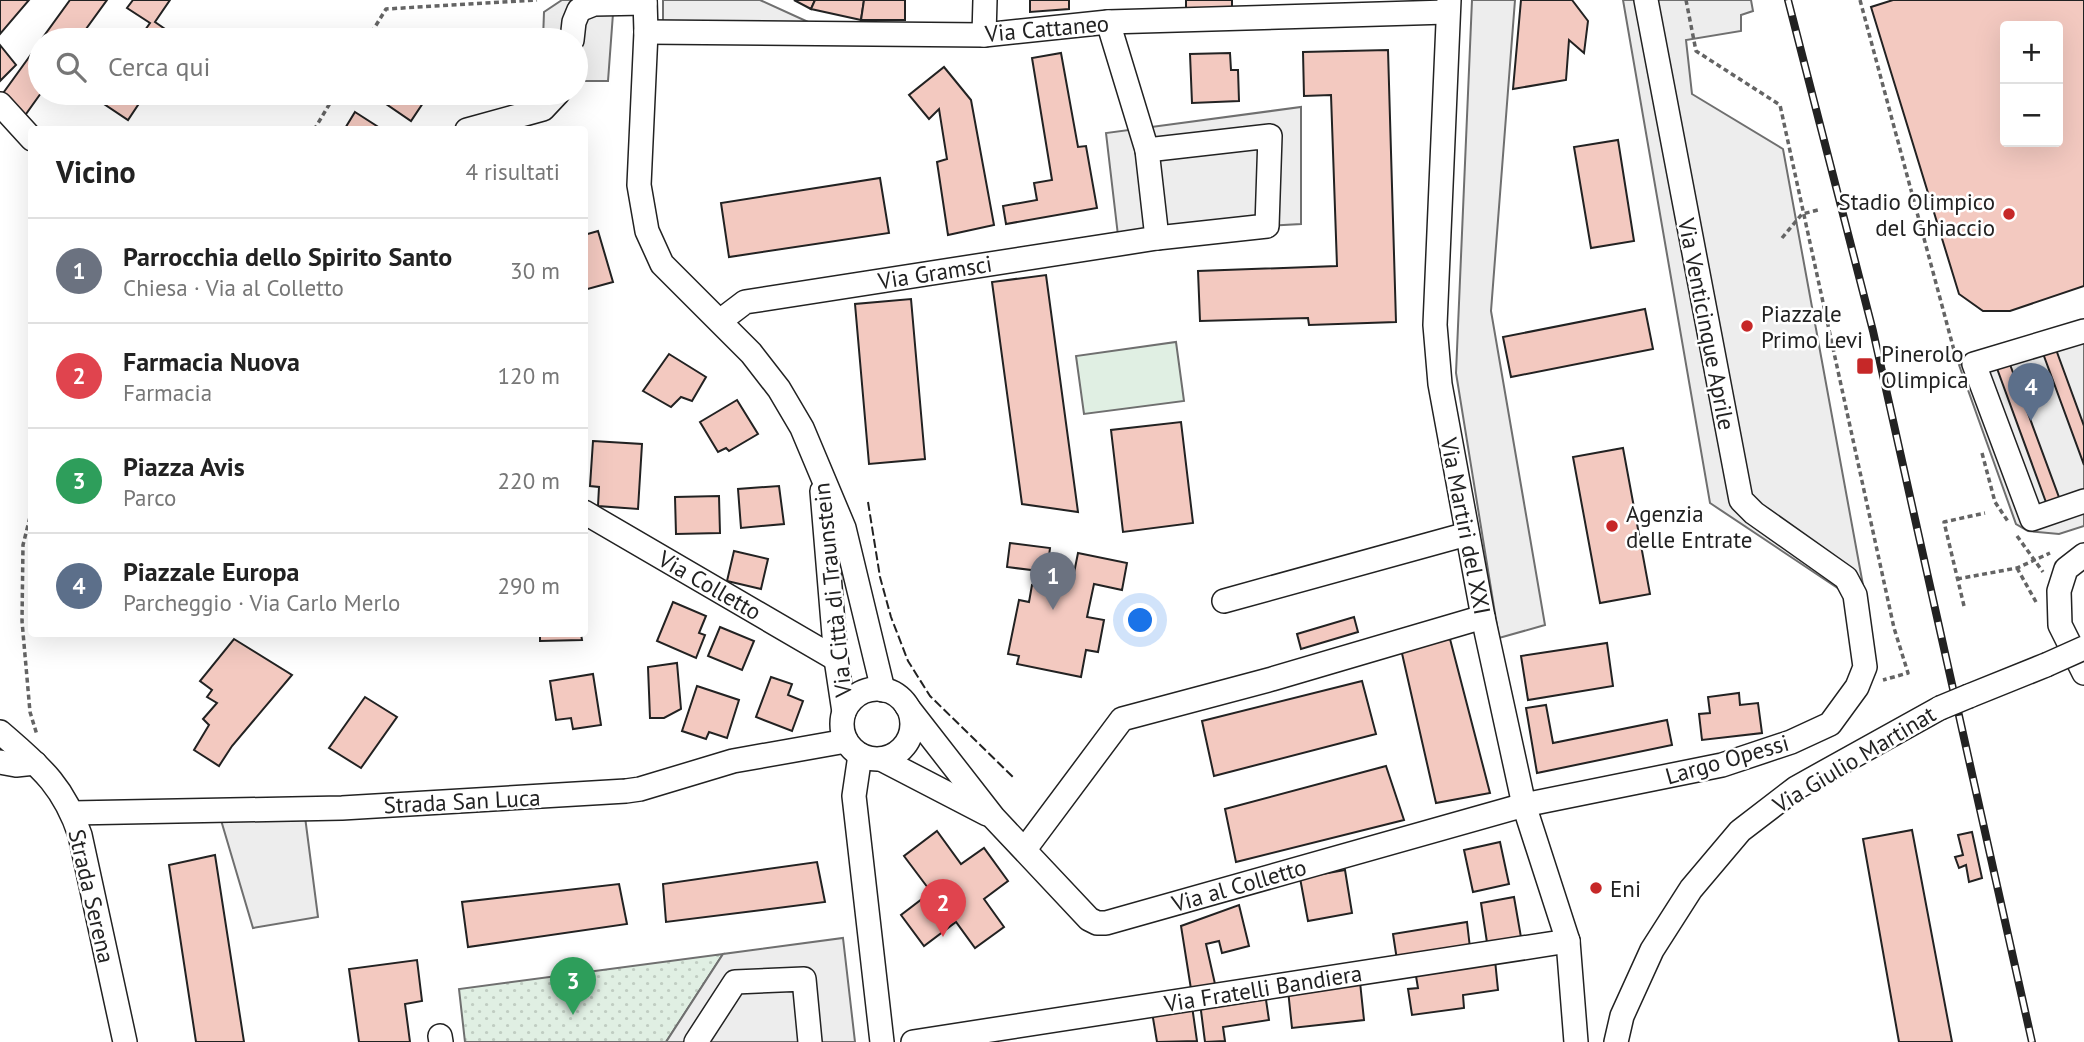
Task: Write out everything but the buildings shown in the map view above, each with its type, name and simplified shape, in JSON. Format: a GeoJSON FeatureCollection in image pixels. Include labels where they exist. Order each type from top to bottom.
{"type":"FeatureCollection","features":[{"type":"Feature","properties":{"kind":"street"},"geometry":{"type":"LineString","coordinates":[[984,35],[985,0]]}},
{"type":"Feature","properties":{"kind":"street","name":"Via Venticinque Aprile"},"geometry":{"type":"LineString","coordinates":[[1646,0],[1741,500],[1754,513],[1846,578],[1855,595]]}},
{"type":"Feature","properties":{"kind":"street"},"geometry":{"type":"LineString","coordinates":[[573,28],[579,10],[594,4],[645,2]]}},
{"type":"Feature","properties":{"kind":"street","name":"Via Città di Traunstein"},"geometry":{"type":"LineString","coordinates":[[645,2],[639,185],[647,231],[662,264],[751,354],[779,389],[802,428],[845,528],[883,690]]}},
{"type":"Feature","properties":{"kind":"street","name":"Via Cattaneo"},"geometry":{"type":"LineString","coordinates":[[646,32],[984,35],[1108,22],[1448,6]]}},
{"type":"Feature","properties":{"kind":"street","name":"Via Martiri del XXI"},"geometry":{"type":"LineString","coordinates":[[1448,6],[1435,325],[1440,384],[1483,617],[1524,805],[1568,941],[1576,1042]]}},
{"type":"Feature","properties":{"kind":"street"},"geometry":{"type":"LineString","coordinates":[[1108,22],[1147,150],[1157,238]]}},
{"type":"Feature","properties":{"kind":"street"},"geometry":{"type":"LineString","coordinates":[[0,104],[28,135]]}},
{"type":"Feature","properties":{"kind":"street"},"geometry":{"type":"LineString","coordinates":[[481,126],[543,109],[547,105]]}},
{"type":"Feature","properties":{"kind":"street","name":"Via Gramsci"},"geometry":{"type":"LineString","coordinates":[[720,321],[745,302],[1157,238],[1267,226],[1270,136],[1147,150]]}},
{"type":"Feature","properties":{"kind":"street"},"geometry":{"type":"LineString","coordinates":[[2084,331],[1974,364],[2032,519],[2084,501]]}},
{"type":"Feature","properties":{"kind":"street","name":"Via Città di Traunstein"},"geometry":{"type":"LineString","coordinates":[[819,467],[836,659],[844,712]]}},
{"type":"Feature","properties":{"kind":"street","name":"Via Colletto"},"geometry":{"type":"LineString","coordinates":[[588,514],[836,659]]}},
{"type":"Feature","properties":{"kind":"street"},"geometry":{"type":"LineString","coordinates":[[1224,601],[1467,534]]}},
{"type":"Feature","properties":{"kind":"street"},"geometry":{"type":"LineString","coordinates":[[2084,555],[2066,569],[2059,591],[2060,625],[2084,673]]}},
{"type":"Feature","properties":{"kind":"street","name":"Largo Opessi"},"geometry":{"type":"LineString","coordinates":[[1524,805],[1722,765],[1791,743],[1829,724],[1857,687],[1865,667],[1855,595]]}},
{"type":"Feature","properties":{"kind":"street"},"geometry":{"type":"LineString","coordinates":[[1025,849],[1122,719],[1272,679],[1483,617]]}},
{"type":"Feature","properties":{"kind":"street","name":"Via Giulio Martinat"},"geometry":{"type":"LineString","coordinates":[[1616,1042],[1622,1016],[1652,950],[1691,889],[1740,831],[1796,788],[1940,708],[2084,648]]}},
{"type":"Feature","properties":{"kind":"street"},"geometry":{"type":"LineString","coordinates":[[862,751],[891,756],[906,743],[912,724],[906,705],[896,695],[883,690],[864,692],[849,704],[842,722],[862,751],[854,796],[882,1042]]}},
{"type":"Feature","properties":{"kind":"street","name":"Via al Colletto"},"geometry":{"type":"LineString","coordinates":[[906,705],[993,818],[1089,919],[1097,923],[1106,923],[1524,805]]}},
{"type":"Feature","properties":{"kind":"street","name":"Strada Serena"},"geometry":{"type":"LineString","coordinates":[[0,732],[51,777],[72,813],[80,835],[125,1042]]}},
{"type":"Feature","properties":{"kind":"street","name":"Via al Colletto"},"geometry":{"type":"LineString","coordinates":[[862,751],[993,818]]}},
{"type":"Feature","properties":{"kind":"street","name":"Strada San Luca"},"geometry":{"type":"LineString","coordinates":[[72,813],[342,808],[626,792],[733,761],[862,751]]}},
{"type":"Feature","properties":{"kind":"street"},"geometry":{"type":"LineString","coordinates":[[0,762],[16,765],[35,763]]}},
{"type":"Feature","properties":{"kind":"street","name":"Via Fratelli Bandiera"},"geometry":{"type":"LineString","coordinates":[[914,1042],[959,1039],[1568,941]]}},
{"type":"Feature","properties":{"kind":"street"},"geometry":{"type":"LineString","coordinates":[[696,1042],[735,982],[804,979],[810,1042]]}},
{"type":"Feature","properties":{"kind":"path"},"geometry":{"type":"LineString","coordinates":[[374,28],[386,9],[537,0]]}},
{"type":"Feature","properties":{"kind":"path"},"geometry":{"type":"LineString","coordinates":[[1686,0],[1696,51],[1780,105],[1894,628],[1908,673],[1857,687]]}},
{"type":"Feature","properties":{"kind":"path"},"geometry":{"type":"LineString","coordinates":[[1860,0],[1956,357]]}},
{"type":"Feature","properties":{"kind":"path"},"geometry":{"type":"LineString","coordinates":[[316,126],[329,105]]}},
{"type":"Feature","properties":{"kind":"path"},"geometry":{"type":"LineString","coordinates":[[1782,238],[1802,214],[1818,210]]}},
{"type":"Feature","properties":{"kind":"path"},"geometry":{"type":"LineString","coordinates":[[1981,449],[1995,502],[2033,560],[2059,591]]}},
{"type":"Feature","properties":{"kind":"path"},"geometry":{"type":"LineString","coordinates":[[1964,606],[1944,522],[1985,513]]}},
{"type":"Feature","properties":{"kind":"path"},"geometry":{"type":"LineString","coordinates":[[28,525],[23,545],[22,621],[30,712],[38,738]]}},
{"type":"Feature","properties":{"kind":"path"},"geometry":{"type":"LineString","coordinates":[[1957,579],[2017,568]]}},
{"type":"Feature","properties":{"kind":"green space"},"geometry":{"type":"Polygon","coordinates":[[[1176,342],[1184,401],[1084,414],[1076,356],[1176,342]]]}},
{"type":"Feature","properties":{"kind":"green space"},"geometry":{"type":"Polygon","coordinates":[[[723,954],[666,1042],[465,1042],[459,989],[723,954]]]}},
{"type":"Feature","properties":{"kind":"shaded area"},"geometry":{"type":"Polygon","coordinates":[[[562,0],[614,0],[608,81],[588,81],[588,28],[543,28],[544,12],[562,0]]]}},
{"type":"Feature","properties":{"kind":"shaded area"},"geometry":{"type":"Polygon","coordinates":[[[663,0],[760,0],[817,26],[663,28],[663,0]]]}},
{"type":"Feature","properties":{"kind":"shaded area"},"geometry":{"type":"Polygon","coordinates":[[[1472,0],[1515,0],[1491,311],[1545,625],[1499,638],[1456,373],[1472,0]]]}},
{"type":"Feature","properties":{"kind":"shaded area","name":"Piazzale Primo Levi"},"geometry":{"type":"Polygon","coordinates":[[[1623,0],[1751,0],[1753,11],[1741,15],[1741,31],[1686,40],[1692,94],[1783,149],[1863,585],[1842,591],[1710,503],[1623,0]]]}},
{"type":"Feature","properties":{"kind":"shaded area"},"geometry":{"type":"Polygon","coordinates":[[[1301,107],[1301,224],[1119,244],[1106,133],[1301,107]]]}},
{"type":"Feature","properties":{"kind":"shaded area"},"geometry":{"type":"Polygon","coordinates":[[[2084,324],[2084,526],[2059,534],[2028,531],[2016,524],[1959,365],[2084,324]]]}},
{"type":"Feature","properties":{"kind":"shaded area"},"geometry":{"type":"Polygon","coordinates":[[[304,809],[318,917],[253,928],[218,810],[304,809]]]}},
{"type":"Feature","properties":{"kind":"shaded area"},"geometry":{"type":"Polygon","coordinates":[[[843,938],[855,1042],[666,1042],[723,954],[843,938]]]}},
{"type":"Feature","properties":{"kind":"railway"},"geometry":{"type":"LineString","coordinates":[[1788,0],[1873,331],[2032,1042]]}},
{"type":"Feature","properties":{"kind":"fence"},"geometry":{"type":"LineString","coordinates":[[868,502],[880,577],[891,617],[908,661],[930,696],[1014,778]]}},
{"type":"Feature","properties":{"kind":"place","name":"Stadio Olimpico del Ghiaccio"},"geometry":{"type":"Point","coordinates":[2009,214]}},
{"type":"Feature","properties":{"kind":"place","name":"Piazzale Primo Levi"},"geometry":{"type":"Point","coordinates":[1747,326]}},
{"type":"Feature","properties":{"kind":"place","name":"Pinerolo Olimpica"},"geometry":{"type":"Point","coordinates":[1865,366]}},
{"type":"Feature","properties":{"kind":"place","name":"Piazzale Europa"},"geometry":{"type":"Point","coordinates":[2031,421]}},
{"type":"Feature","properties":{"kind":"place","name":"Agenzia delle Entrate"},"geometry":{"type":"Point","coordinates":[1612,526]}},
{"type":"Feature","properties":{"kind":"place","name":"Parrocchia dello Spirito Santo"},"geometry":{"type":"Point","coordinates":[1053,610]}},
{"type":"Feature","properties":{"kind":"place","name":"Eni"},"geometry":{"type":"Point","coordinates":[1596,888]}},
{"type":"Feature","properties":{"kind":"place","name":"Farmacia Nuova"},"geometry":{"type":"Point","coordinates":[943,937]}},
{"type":"Feature","properties":{"kind":"place","name":"Piazza Avis"},"geometry":{"type":"Point","coordinates":[573,1015]}}]}
